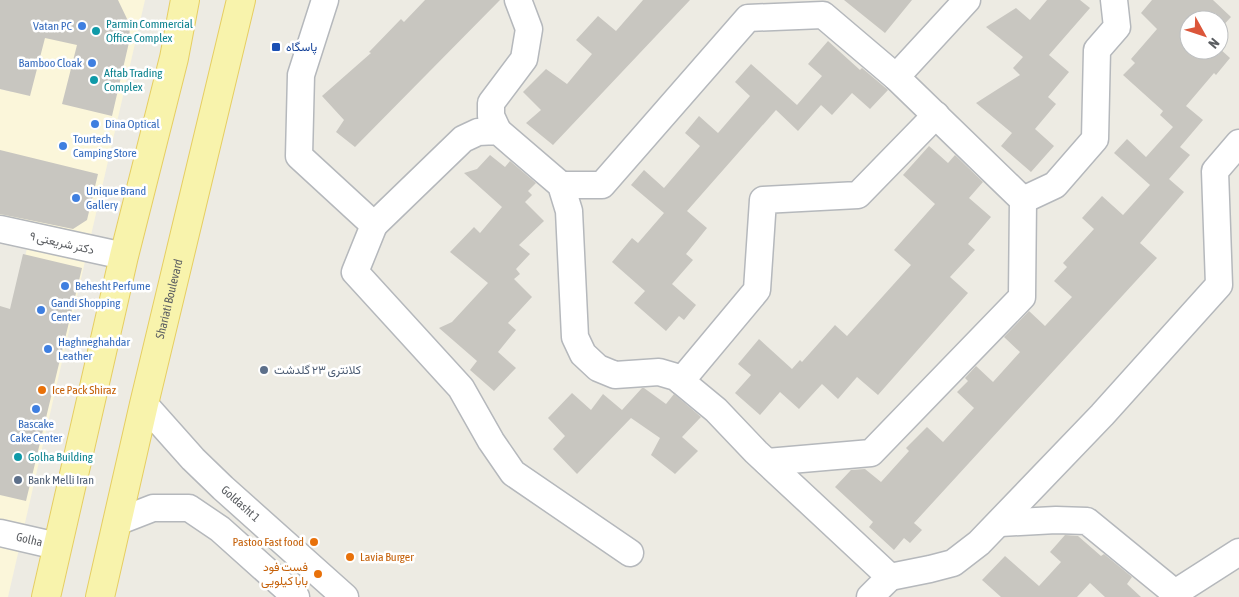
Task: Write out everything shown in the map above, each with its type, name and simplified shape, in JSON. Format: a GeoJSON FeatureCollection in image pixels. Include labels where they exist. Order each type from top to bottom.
{"type":"FeatureCollection","features":[{"type":"Feature","properties":{"kind":"main road"},"geometry":{"type":"LineString","coordinates":[[46,597],[124,256],[174,58],[185,0]]}},
{"type":"Feature","properties":{"kind":"main road","name":"Shariati Boulevard"},"geometry":{"type":"LineString","coordinates":[[100,597],[144,404],[241,0]]}},
{"type":"Feature","properties":{"kind":"street"},"geometry":{"type":"LineString","coordinates":[[325,0],[301,75],[300,156],[374,225]]}},
{"type":"Feature","properties":{"kind":"street"},"geometry":{"type":"LineString","coordinates":[[518,0],[529,29],[524,59],[491,103],[491,116],[498,131],[561,185],[569,211],[576,338],[583,354],[598,368],[614,375],[659,372],[676,377],[716,410],[767,462],[890,578]]}},
{"type":"Feature","properties":{"kind":"street"},"geometry":{"type":"LineString","coordinates":[[896,77],[967,0]]}},
{"type":"Feature","properties":{"kind":"street"},"geometry":{"type":"LineString","coordinates":[[1023,200],[1055,185],[1096,139],[1097,50],[1117,27],[1114,0]]}},
{"type":"Feature","properties":{"kind":"street"},"geometry":{"type":"LineString","coordinates":[[561,185],[602,184],[748,18],[824,15],[896,77],[1023,200],[1022,297],[871,452],[767,462]]}},
{"type":"Feature","properties":{"kind":"street"},"geometry":{"type":"LineString","coordinates":[[681,381],[757,290],[763,200],[858,195],[936,115]]}},
{"type":"Feature","properties":{"kind":"street"},"geometry":{"type":"LineString","coordinates":[[498,131],[478,132],[463,139],[374,225],[355,272],[461,388],[491,441],[513,473],[630,553]]}},
{"type":"Feature","properties":{"kind":"street"},"geometry":{"type":"LineString","coordinates":[[870,597],[890,578],[953,563],[979,543],[1102,415],[1219,284],[1215,171],[1239,143]]}},
{"type":"Feature","properties":{"kind":"street","name":"دکتر شریعتی ۹"},"geometry":{"type":"LineString","coordinates":[[0,229],[124,256]]}},
{"type":"Feature","properties":{"kind":"street","name":"Goldasht 1"},"geometry":{"type":"LineString","coordinates":[[144,404],[193,459],[318,588],[345,597]]}},
{"type":"Feature","properties":{"kind":"street"},"geometry":{"type":"LineString","coordinates":[[117,522],[153,508],[188,508],[220,529],[296,597]]}},
{"type":"Feature","properties":{"kind":"street"},"geometry":{"type":"LineString","coordinates":[[1000,523],[1056,520],[1087,521],[1173,595],[1239,552]]}},
{"type":"Feature","properties":{"kind":"street","name":"Golha"},"geometry":{"type":"LineString","coordinates":[[0,533],[57,546]]}},
{"type":"Feature","properties":{"kind":"shaded area"},"geometry":{"type":"Polygon","coordinates":[[[41,0],[145,0],[8,597],[0,597],[0,359],[32,228],[0,222],[0,89],[12,92],[41,0]]]}},
{"type":"Feature","properties":{"kind":"building"},"geometry":{"type":"Polygon","coordinates":[[[0,0],[118,0],[129,23],[130,38],[112,116],[62,104],[77,45],[45,38],[30,96],[0,89],[0,0]]]}},
{"type":"Feature","properties":{"kind":"building"},"geometry":{"type":"Polygon","coordinates":[[[425,0],[500,0],[355,147],[336,132],[344,120],[322,96],[371,53],[369,52],[401,19],[404,22],[425,0]]]}},
{"type":"Feature","properties":{"kind":"building"},"geometry":{"type":"Polygon","coordinates":[[[643,0],[690,0],[553,145],[526,123],[541,110],[523,92],[546,69],[567,84],[592,54],[576,40],[598,16],[616,31],[643,0]]]}},
{"type":"Feature","properties":{"kind":"building"},"geometry":{"type":"Polygon","coordinates":[[[844,0],[912,0],[885,33],[844,0]]]}},
{"type":"Feature","properties":{"kind":"building"},"geometry":{"type":"Polygon","coordinates":[[[1047,0],[1080,0],[1090,8],[1049,55],[1069,72],[1048,97],[1056,104],[1035,129],[1054,146],[1031,172],[1001,146],[1012,133],[976,103],[1020,75],[1013,68],[1023,57],[986,27],[1016,8],[1030,20],[1047,0]]]}},
{"type":"Feature","properties":{"kind":"building"},"geometry":{"type":"Polygon","coordinates":[[[1152,0],[1213,0],[1224,10],[1179,10],[1179,60],[1228,60],[1216,75],[1214,73],[1186,106],[1203,120],[1180,147],[1190,155],[1169,179],[1184,192],[1140,243],[1157,258],[914,523],[922,530],[910,543],[904,538],[894,550],[869,527],[873,522],[835,487],[851,470],[865,469],[881,482],[909,451],[906,448],[927,427],[943,442],[974,408],[957,392],[968,381],[965,378],[976,366],[993,382],[1020,352],[1004,337],[1029,311],[1045,326],[1072,297],[1054,281],[1067,267],[1063,263],[1094,229],[1082,218],[1102,196],[1123,215],[1150,185],[1114,153],[1127,139],[1146,157],[1173,127],[1160,115],[1163,111],[1123,75],[1135,63],[1131,59],[1157,29],[1141,13],[1152,0]]]}},
{"type":"Feature","properties":{"kind":"building"},"geometry":{"type":"Polygon","coordinates":[[[828,41],[860,70],[862,68],[888,90],[870,109],[852,93],[832,115],[821,105],[798,131],[776,110],[687,211],[707,228],[686,254],[693,260],[672,284],[696,305],[684,320],[679,316],[666,331],[634,303],[645,291],[612,262],[632,238],[638,243],[664,213],[631,185],[644,170],[664,188],[700,146],[685,133],[699,116],[718,133],[750,96],[735,82],[751,64],[797,105],[822,76],[808,64],[828,41]]]}},
{"type":"Feature","properties":{"kind":"building"},"geometry":{"type":"Polygon","coordinates":[[[929,146],[948,163],[955,155],[983,182],[969,198],[991,217],[968,244],[975,250],[950,277],[968,293],[878,395],[857,377],[838,399],[822,384],[799,409],[780,392],[760,415],[735,393],[751,375],[738,364],[759,339],[792,369],[800,360],[802,362],[835,325],[847,336],[911,265],[894,250],[935,204],[903,175],[929,146]]]}},
{"type":"Feature","properties":{"kind":"building"},"geometry":{"type":"Polygon","coordinates":[[[0,150],[98,174],[87,220],[73,229],[0,214],[0,150]]]}},
{"type":"Feature","properties":{"kind":"building"},"geometry":{"type":"Polygon","coordinates":[[[490,155],[505,167],[510,161],[536,183],[528,191],[532,195],[525,202],[544,221],[519,245],[530,254],[516,269],[520,274],[514,279],[532,297],[508,323],[516,330],[498,352],[516,368],[494,391],[470,370],[477,361],[439,328],[452,322],[488,283],[450,252],[474,227],[480,233],[502,207],[464,173],[477,169],[490,155]]]}},
{"type":"Feature","properties":{"kind":"building"},"geometry":{"type":"Polygon","coordinates":[[[23,254],[82,268],[26,501],[0,495],[0,306],[10,309],[23,254]]]}},
{"type":"Feature","properties":{"kind":"building"},"geometry":{"type":"Polygon","coordinates":[[[642,388],[666,404],[674,394],[701,417],[682,437],[698,451],[675,474],[651,455],[660,438],[631,418],[577,474],[553,449],[565,436],[548,418],[572,393],[591,410],[603,394],[622,410],[642,388]]]}},
{"type":"Feature","properties":{"kind":"building"},"geometry":{"type":"Polygon","coordinates":[[[1065,535],[1078,536],[1101,556],[1104,554],[1132,577],[1127,584],[1141,597],[1105,597],[1090,583],[1077,597],[1001,597],[982,580],[1005,556],[1039,586],[1061,562],[1050,552],[1065,535]]]}},
{"type":"Feature","properties":{"kind":"place","name":"Vatan PC"},"geometry":{"type":"Point","coordinates":[82,26]}},
{"type":"Feature","properties":{"kind":"place","name":"Parmin Commercial Office Complex"},"geometry":{"type":"Point","coordinates":[96,31]}},
{"type":"Feature","properties":{"kind":"place","name":"پاسگاه"},"geometry":{"type":"Point","coordinates":[276,47]}},
{"type":"Feature","properties":{"kind":"place","name":"Bamboo Cloak"},"geometry":{"type":"Point","coordinates":[92,63]}},
{"type":"Feature","properties":{"kind":"place","name":"Aftab Trading Complex"},"geometry":{"type":"Point","coordinates":[94,80]}},
{"type":"Feature","properties":{"kind":"place","name":"Dina Optical"},"geometry":{"type":"Point","coordinates":[95,124]}},
{"type":"Feature","properties":{"kind":"place","name":"Tourtech Camping Store"},"geometry":{"type":"Point","coordinates":[63,146]}},
{"type":"Feature","properties":{"kind":"place","name":"Unique Brand Gallery"},"geometry":{"type":"Point","coordinates":[76,198]}},
{"type":"Feature","properties":{"kind":"place","name":"Behesht Perfume"},"geometry":{"type":"Point","coordinates":[65,286]}},
{"type":"Feature","properties":{"kind":"place","name":"Gandi Shopping Center"},"geometry":{"type":"Point","coordinates":[41,310]}},
{"type":"Feature","properties":{"kind":"place","name":"Haghneghahdar Leather"},"geometry":{"type":"Point","coordinates":[48,349]}},
{"type":"Feature","properties":{"kind":"place","name":"کلانتری ۲۳ گلدشت"},"geometry":{"type":"Point","coordinates":[264,370]}},
{"type":"Feature","properties":{"kind":"place","name":"Ice Pack Shiraz"},"geometry":{"type":"Point","coordinates":[42,390]}},
{"type":"Feature","properties":{"kind":"place","name":"Bascake Cake Center"},"geometry":{"type":"Point","coordinates":[36,409]}},
{"type":"Feature","properties":{"kind":"place","name":"Golha Building"},"geometry":{"type":"Point","coordinates":[18,457]}},
{"type":"Feature","properties":{"kind":"place","name":"Bank Melli Iran"},"geometry":{"type":"Point","coordinates":[18,480]}},
{"type":"Feature","properties":{"kind":"place","name":"Pastoo Fast food"},"geometry":{"type":"Point","coordinates":[314,542]}},
{"type":"Feature","properties":{"kind":"place","name":"Lavia Burger"},"geometry":{"type":"Point","coordinates":[350,557]}},
{"type":"Feature","properties":{"kind":"place","name":"فست فود بابا کیلویی"},"geometry":{"type":"Point","coordinates":[318,574]}}]}
